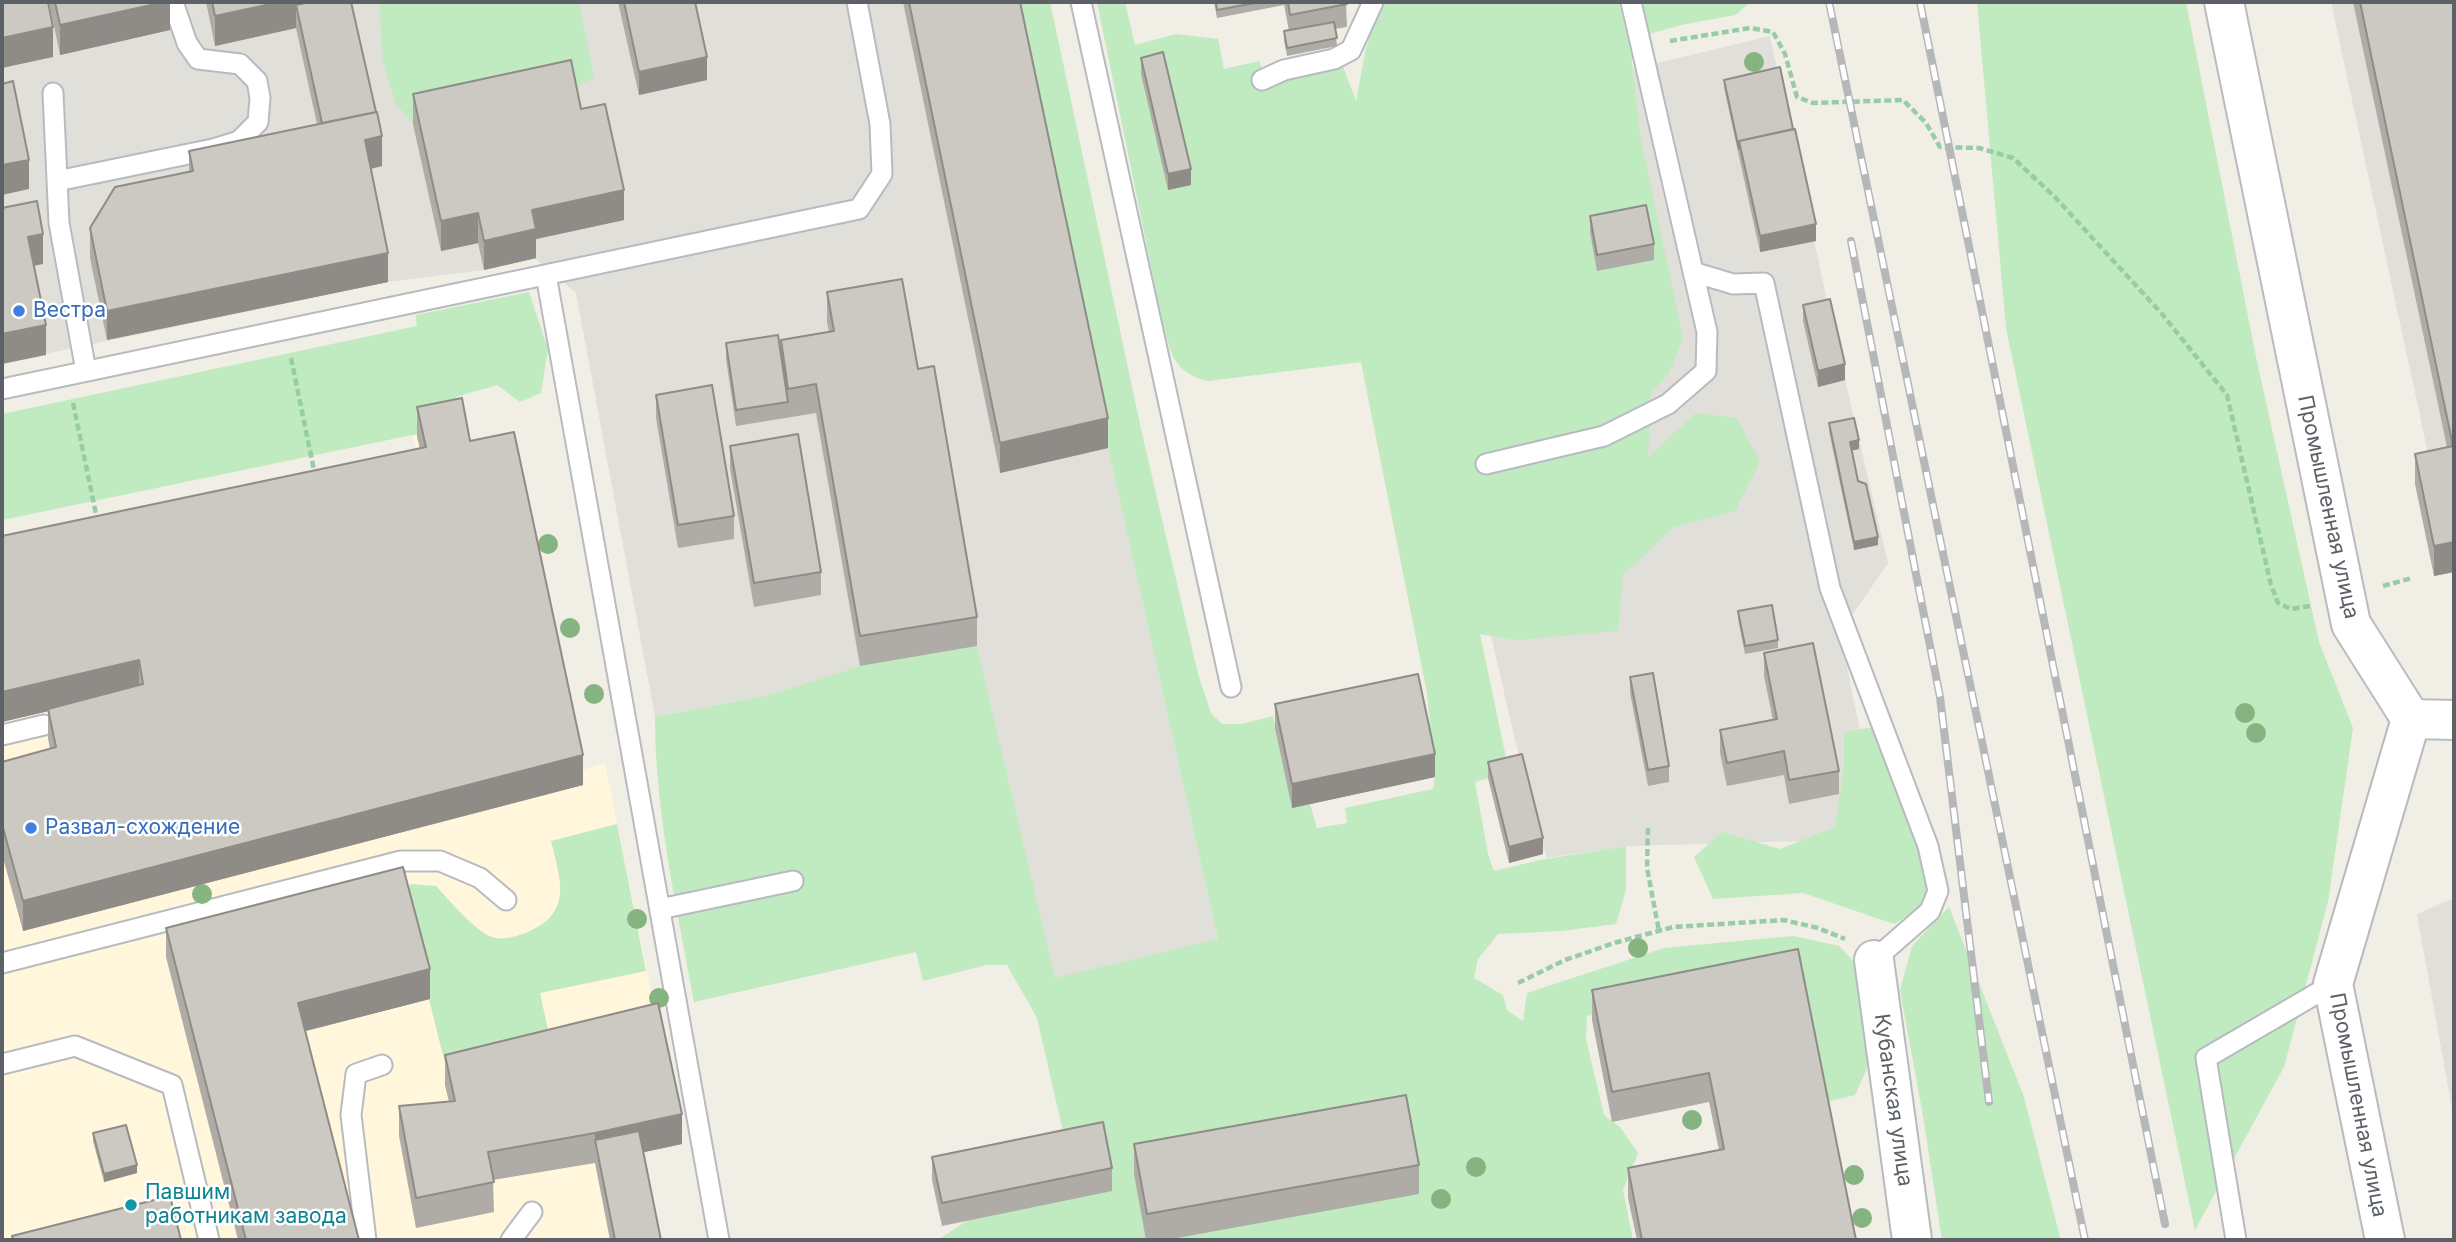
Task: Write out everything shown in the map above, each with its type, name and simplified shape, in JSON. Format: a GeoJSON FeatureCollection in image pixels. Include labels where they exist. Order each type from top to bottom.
{"type":"FeatureCollection","features":[{"type":"Feature","properties":{"kind":"street","name":"Промышленная улица"},"geometry":{"type":"LineString","coordinates":[[2224,2],[2351,624],[2411,719],[2333,984],[2385,1240]]}},
{"type":"Feature","properties":{"kind":"street"},"geometry":{"type":"LineString","coordinates":[[2411,719],[2454,720]]}},
{"type":"Feature","properties":{"kind":"street","name":"Кубанская улица"},"geometry":{"type":"LineString","coordinates":[[1874,960],[1912,1240]]}},
{"type":"Feature","properties":{"kind":"lane"},"geometry":{"type":"LineString","coordinates":[[57,181],[226,145],[239,141],[258,122],[260,97],[257,81],[240,64],[198,59],[187,43],[173,2]]}},
{"type":"Feature","properties":{"kind":"lane"},"geometry":{"type":"LineString","coordinates":[[2,389],[859,209],[882,174],[880,124],[857,2]]}},
{"type":"Feature","properties":{"kind":"lane"},"geometry":{"type":"LineString","coordinates":[[1081,2],[1231,687]]}},
{"type":"Feature","properties":{"kind":"lane"},"geometry":{"type":"LineString","coordinates":[[1262,80],[1284,70],[1334,59],[1351,50],[1373,2]]}},
{"type":"Feature","properties":{"kind":"lane"},"geometry":{"type":"LineString","coordinates":[[1486,464],[1604,436],[1668,404],[1706,371],[1707,332],[1630,2]]}},
{"type":"Feature","properties":{"kind":"lane"},"geometry":{"type":"LineString","coordinates":[[53,93],[59,223],[76,373]]}},
{"type":"Feature","properties":{"kind":"lane"},"geometry":{"type":"LineString","coordinates":[[1693,272],[1733,284],[1763,283],[1830,589],[1928,846],[1938,891],[1930,911],[1874,960]]}},
{"type":"Feature","properties":{"kind":"lane"},"geometry":{"type":"LineString","coordinates":[[546,275],[719,1240]]}},
{"type":"Feature","properties":{"kind":"lane"},"geometry":{"type":"LineString","coordinates":[[2,735],[44,725]]}},
{"type":"Feature","properties":{"kind":"lane"},"geometry":{"type":"LineString","coordinates":[[2,963],[401,861],[440,861],[480,878],[506,900]]}},
{"type":"Feature","properties":{"kind":"lane"},"geometry":{"type":"LineString","coordinates":[[660,909],[793,881]]}},
{"type":"Feature","properties":{"kind":"lane"},"geometry":{"type":"LineString","coordinates":[[2236,1240],[2206,1058],[2333,984]]}},
{"type":"Feature","properties":{"kind":"lane"},"geometry":{"type":"LineString","coordinates":[[2,1064],[75,1046],[172,1085],[209,1240]]}},
{"type":"Feature","properties":{"kind":"lane"},"geometry":{"type":"LineString","coordinates":[[366,1240],[351,1115],[356,1074],[382,1065]]}},
{"type":"Feature","properties":{"kind":"lane"},"geometry":{"type":"LineString","coordinates":[[511,1240],[532,1212]]}},
{"type":"Feature","properties":{"kind":"path"},"geometry":{"type":"LineString","coordinates":[[1641,47],[1728,30],[1751,28],[1773,32],[1785,54],[1797,97],[1813,103],[1903,100],[1926,123],[1940,148],[1979,148],[2013,158],[2054,196],[2162,314],[2227,395],[2271,585],[2278,603],[2291,608],[2315,605],[2412,578]]}},
{"type":"Feature","properties":{"kind":"path"},"geometry":{"type":"LineString","coordinates":[[285,330],[315,475]]}},
{"type":"Feature","properties":{"kind":"path"},"geometry":{"type":"LineString","coordinates":[[76,373],[97,519]]}},
{"type":"Feature","properties":{"kind":"path"},"geometry":{"type":"LineString","coordinates":[[1648,828],[1647,868],[1659,931]]}},
{"type":"Feature","properties":{"kind":"path"},"geometry":{"type":"LineString","coordinates":[[1518,982],[1565,960],[1673,927],[1784,920],[1818,928],[1853,942],[1874,960]]}},
{"type":"Feature","properties":{"kind":"shaded area"},"geometry":{"type":"Polygon","coordinates":[[[2,2],[1014,2],[1108,448],[1218,939],[1055,979],[977,646],[860,666],[769,695],[655,717],[576,293],[536,259],[484,270],[388,282],[2,363],[2,2]]]}},
{"type":"Feature","properties":{"kind":"shaded area"},"geometry":{"type":"Polygon","coordinates":[[[1411,2],[1629,70],[1770,36],[1830,315],[1888,563],[1840,633],[1873,795],[1836,840],[1626,846],[1547,858],[1522,770],[1391,203],[1411,2]]]}},
{"type":"Feature","properties":{"kind":"shaded area"},"geometry":{"type":"Polygon","coordinates":[[[2331,2],[2454,2],[2454,580],[2431,467],[2331,2]]]}},
{"type":"Feature","properties":{"kind":"shaded area"},"geometry":{"type":"Polygon","coordinates":[[[462,428],[580,771],[605,763],[682,1144],[639,1154],[657,1240],[2,1240],[2,565],[426,476],[412,435],[462,428]]]}},
{"type":"Feature","properties":{"kind":"shaded area"},"geometry":{"type":"Polygon","coordinates":[[[2454,898],[2454,1120],[2417,914],[2454,898]]]}},
{"type":"Feature","properties":{"kind":"green space"},"geometry":{"type":"Polygon","coordinates":[[[379,2],[579,2],[594,77],[571,90],[413,124],[395,102],[383,62],[379,2]]]}},
{"type":"Feature","properties":{"kind":"green space"},"geometry":{"type":"Polygon","coordinates":[[[1014,2],[1050,2],[1141,429],[1198,674],[1211,713],[1222,724],[1242,724],[1273,716],[1292,807],[1310,804],[1317,828],[1347,823],[1345,808],[1433,789],[1435,777],[1427,693],[1361,362],[1208,381],[1187,372],[1175,360],[1162,320],[1097,2],[1125,2],[1135,45],[1176,34],[1218,39],[1224,69],[1259,61],[1262,69],[1337,51],[1356,101],[1366,48],[1382,2],[1619,2],[1631,53],[1640,135],[1683,338],[1669,373],[1651,393],[1648,457],[1696,413],[1737,418],[1760,462],[1735,511],[1674,527],[1623,575],[1618,631],[1516,640],[1480,634],[1509,772],[1475,782],[1488,854],[1494,871],[1540,860],[1626,846],[1626,890],[1616,924],[1561,931],[1498,934],[1478,959],[1474,978],[1503,995],[1507,1010],[1523,1021],[1527,993],[1664,948],[1793,936],[1839,946],[1865,973],[1876,1049],[1855,1095],[1826,1102],[1800,974],[1587,1016],[1586,1039],[1604,1115],[1620,1127],[1638,1153],[1623,1190],[1633,1240],[938,1240],[971,1218],[1063,1131],[1037,1018],[1007,965],[986,965],[923,981],[916,952],[694,1002],[663,825],[655,717],[769,695],[860,666],[977,646],[1055,978],[1218,939],[1108,448],[1014,2]]]}},
{"type":"Feature","properties":{"kind":"green space"},"geometry":{"type":"Polygon","coordinates":[[[1638,2],[1751,2],[1735,15],[1646,35],[1638,2]]]}},
{"type":"Feature","properties":{"kind":"green space"},"geometry":{"type":"Polygon","coordinates":[[[1977,2],[2186,2],[2256,357],[2319,642],[2353,728],[2328,902],[2284,1067],[2195,1230],[2006,328],[1977,2]]]}},
{"type":"Feature","properties":{"kind":"green space"},"geometry":{"type":"Polygon","coordinates":[[[529,292],[548,349],[541,393],[520,402],[497,385],[456,397],[462,428],[412,435],[2,520],[2,414],[417,326],[416,315],[529,292]]]}},
{"type":"Feature","properties":{"kind":"green space"},"geometry":{"type":"Polygon","coordinates":[[[1874,727],[1933,886],[1927,904],[1894,924],[1803,893],[1713,899],[1694,857],[1722,832],[1780,849],[1835,827],[1844,768],[1844,732],[1874,727]]]}},
{"type":"Feature","properties":{"kind":"green space"},"geometry":{"type":"Polygon","coordinates":[[[617,824],[646,971],[540,993],[554,1058],[450,1083],[403,896],[411,884],[436,886],[485,934],[501,938],[520,935],[543,924],[558,904],[560,881],[551,841],[617,824]]]}},
{"type":"Feature","properties":{"kind":"green space"},"geometry":{"type":"Polygon","coordinates":[[[1949,907],[2024,1097],[2060,1237],[2058,1240],[1942,1240],[1900,990],[1912,946],[1949,907]]]}},
{"type":"Feature","properties":{"kind":"building"},"geometry":{"type":"Polygon","coordinates":[[[2,2],[48,2],[53,27],[2,38],[2,2]]]}},
{"type":"Feature","properties":{"kind":"building"},"geometry":{"type":"Polygon","coordinates":[[[55,2],[165,2],[60,25],[55,2]]]}},
{"type":"Feature","properties":{"kind":"building"},"geometry":{"type":"Polygon","coordinates":[[[212,2],[280,2],[215,16],[212,2]]]}},
{"type":"Feature","properties":{"kind":"building"},"geometry":{"type":"Polygon","coordinates":[[[310,2],[351,2],[376,112],[322,123],[296,5],[310,2]]]}},
{"type":"Feature","properties":{"kind":"building"},"geometry":{"type":"Polygon","coordinates":[[[624,2],[695,2],[707,57],[639,72],[624,2]]]}},
{"type":"Feature","properties":{"kind":"building"},"geometry":{"type":"Polygon","coordinates":[[[909,2],[1020,2],[1108,418],[1000,443],[909,2]]]}},
{"type":"Feature","properties":{"kind":"building"},"geometry":{"type":"Polygon","coordinates":[[[1216,2],[1260,2],[1217,10],[1216,2]]]}},
{"type":"Feature","properties":{"kind":"building"},"geometry":{"type":"Polygon","coordinates":[[[1288,2],[1346,2],[1347,4],[1290,15],[1288,2]]]}},
{"type":"Feature","properties":{"kind":"building"},"geometry":{"type":"Polygon","coordinates":[[[2360,2],[2454,2],[2454,542],[2434,546],[2415,454],[2453,446],[2360,2]]]}},
{"type":"Feature","properties":{"kind":"building"},"geometry":{"type":"Polygon","coordinates":[[[1334,22],[1337,38],[1287,48],[1284,31],[1334,22]]]}},
{"type":"Feature","properties":{"kind":"building"},"geometry":{"type":"Polygon","coordinates":[[[1163,52],[1191,169],[1168,174],[1141,58],[1163,52]]]}},
{"type":"Feature","properties":{"kind":"building"},"geometry":{"type":"Polygon","coordinates":[[[571,60],[581,109],[605,104],[624,190],[532,210],[536,229],[484,241],[478,213],[441,221],[413,94],[571,60]]]}},
{"type":"Feature","properties":{"kind":"building"},"geometry":{"type":"Polygon","coordinates":[[[1780,67],[1793,129],[1739,141],[1739,149],[1724,80],[1780,67]]]}},
{"type":"Feature","properties":{"kind":"building"},"geometry":{"type":"Polygon","coordinates":[[[13,81],[29,160],[2,165],[2,84],[13,81]]]}},
{"type":"Feature","properties":{"kind":"building"},"geometry":{"type":"Polygon","coordinates":[[[377,112],[382,136],[365,140],[388,253],[107,311],[90,228],[115,187],[193,171],[189,151],[377,112]]]}},
{"type":"Feature","properties":{"kind":"building"},"geometry":{"type":"Polygon","coordinates":[[[1795,129],[1816,224],[1760,236],[1739,141],[1795,129]]]}},
{"type":"Feature","properties":{"kind":"building","name":"Вестра"},"geometry":{"type":"Polygon","coordinates":[[[37,201],[43,234],[28,237],[46,325],[2,334],[2,208],[37,201]]]}},
{"type":"Feature","properties":{"kind":"building"},"geometry":{"type":"Polygon","coordinates":[[[1646,205],[1654,244],[1597,255],[1590,216],[1646,205]]]}},
{"type":"Feature","properties":{"kind":"building"},"geometry":{"type":"Polygon","coordinates":[[[902,279],[918,369],[934,366],[977,617],[860,636],[816,384],[788,389],[781,340],[834,331],[827,292],[902,279]]]}},
{"type":"Feature","properties":{"kind":"building"},"geometry":{"type":"Polygon","coordinates":[[[1830,299],[1845,364],[1818,371],[1803,305],[1830,299]]]}},
{"type":"Feature","properties":{"kind":"building"},"geometry":{"type":"Polygon","coordinates":[[[778,335],[788,402],[736,410],[726,343],[778,335]]]}},
{"type":"Feature","properties":{"kind":"building"},"geometry":{"type":"Polygon","coordinates":[[[712,385],[734,516],[678,525],[656,395],[712,385]]]}},
{"type":"Feature","properties":{"kind":"building"},"geometry":{"type":"Polygon","coordinates":[[[462,398],[470,441],[514,432],[583,755],[23,901],[2,824],[2,762],[56,747],[48,709],[143,684],[139,660],[2,692],[2,536],[426,447],[417,407],[462,398]]]}},
{"type":"Feature","properties":{"kind":"building"},"geometry":{"type":"Polygon","coordinates":[[[1854,418],[1859,440],[1850,442],[1858,481],[1866,484],[1878,537],[1854,542],[1829,423],[1854,418]]]}},
{"type":"Feature","properties":{"kind":"building"},"geometry":{"type":"Polygon","coordinates":[[[798,434],[821,572],[754,583],[730,446],[798,434]]]}},
{"type":"Feature","properties":{"kind":"building"},"geometry":{"type":"Polygon","coordinates":[[[1772,605],[1778,640],[1745,646],[1738,611],[1772,605]]]}},
{"type":"Feature","properties":{"kind":"building"},"geometry":{"type":"Polygon","coordinates":[[[1813,643],[1839,771],[1789,780],[1784,751],[1727,763],[1720,730],[1777,719],[1764,653],[1813,643]]]}},
{"type":"Feature","properties":{"kind":"building"},"geometry":{"type":"Polygon","coordinates":[[[1653,673],[1669,766],[1648,770],[1630,677],[1653,673]]]}},
{"type":"Feature","properties":{"kind":"building"},"geometry":{"type":"Polygon","coordinates":[[[1418,674],[1435,754],[1292,784],[1275,704],[1418,674]]]}},
{"type":"Feature","properties":{"kind":"building"},"geometry":{"type":"Polygon","coordinates":[[[1522,754],[1543,838],[1509,847],[1488,762],[1522,754]]]}},
{"type":"Feature","properties":{"kind":"building"},"geometry":{"type":"Polygon","coordinates":[[[403,867],[430,969],[298,1003],[359,1240],[246,1240],[166,928],[403,867]]]}},
{"type":"Feature","properties":{"kind":"building"},"geometry":{"type":"Polygon","coordinates":[[[1798,949],[1856,1240],[1642,1240],[1628,1168],[1724,1149],[1709,1073],[1612,1092],[1592,990],[1798,949]]]}},
{"type":"Feature","properties":{"kind":"building"},"geometry":{"type":"Polygon","coordinates":[[[658,1003],[682,1114],[488,1152],[494,1182],[416,1198],[399,1106],[455,1101],[445,1055],[658,1003]]]}},
{"type":"Feature","properties":{"kind":"building"},"geometry":{"type":"Polygon","coordinates":[[[1406,1095],[1419,1165],[1147,1214],[1134,1144],[1406,1095]]]}},
{"type":"Feature","properties":{"kind":"building"},"geometry":{"type":"Polygon","coordinates":[[[1103,1122],[1112,1168],[942,1203],[932,1157],[1103,1122]]]}},
{"type":"Feature","properties":{"kind":"building"},"geometry":{"type":"Polygon","coordinates":[[[126,1125],[137,1165],[104,1174],[93,1133],[126,1125]]]}},
{"type":"Feature","properties":{"kind":"building"},"geometry":{"type":"Polygon","coordinates":[[[639,1131],[661,1240],[615,1240],[595,1140],[639,1131]]]}},
{"type":"Feature","properties":{"kind":"building"},"geometry":{"type":"Polygon","coordinates":[[[170,1196],[181,1240],[13,1240],[12,1236],[170,1196]]]}},
{"type":"Feature","properties":{"kind":"railway"},"geometry":{"type":"LineString","coordinates":[[1829,2],[2085,1240]]}},
{"type":"Feature","properties":{"kind":"railway"},"geometry":{"type":"LineString","coordinates":[[1920,2],[2165,1224]]}},
{"type":"Feature","properties":{"kind":"railway"},"geometry":{"type":"LineString","coordinates":[[1851,241],[1940,697],[1989,1102]]}},
{"type":"Feature","properties":{"kind":"place","name":"Вестра"},"geometry":{"type":"Point","coordinates":[19,311]}},
{"type":"Feature","properties":{"kind":"place","name":"Развал-схождение"},"geometry":{"type":"Point","coordinates":[31,828]}},
{"type":"Feature","properties":{"kind":"place","name":"Павшим работникам завода"},"geometry":{"type":"Point","coordinates":[131,1205]}}]}
